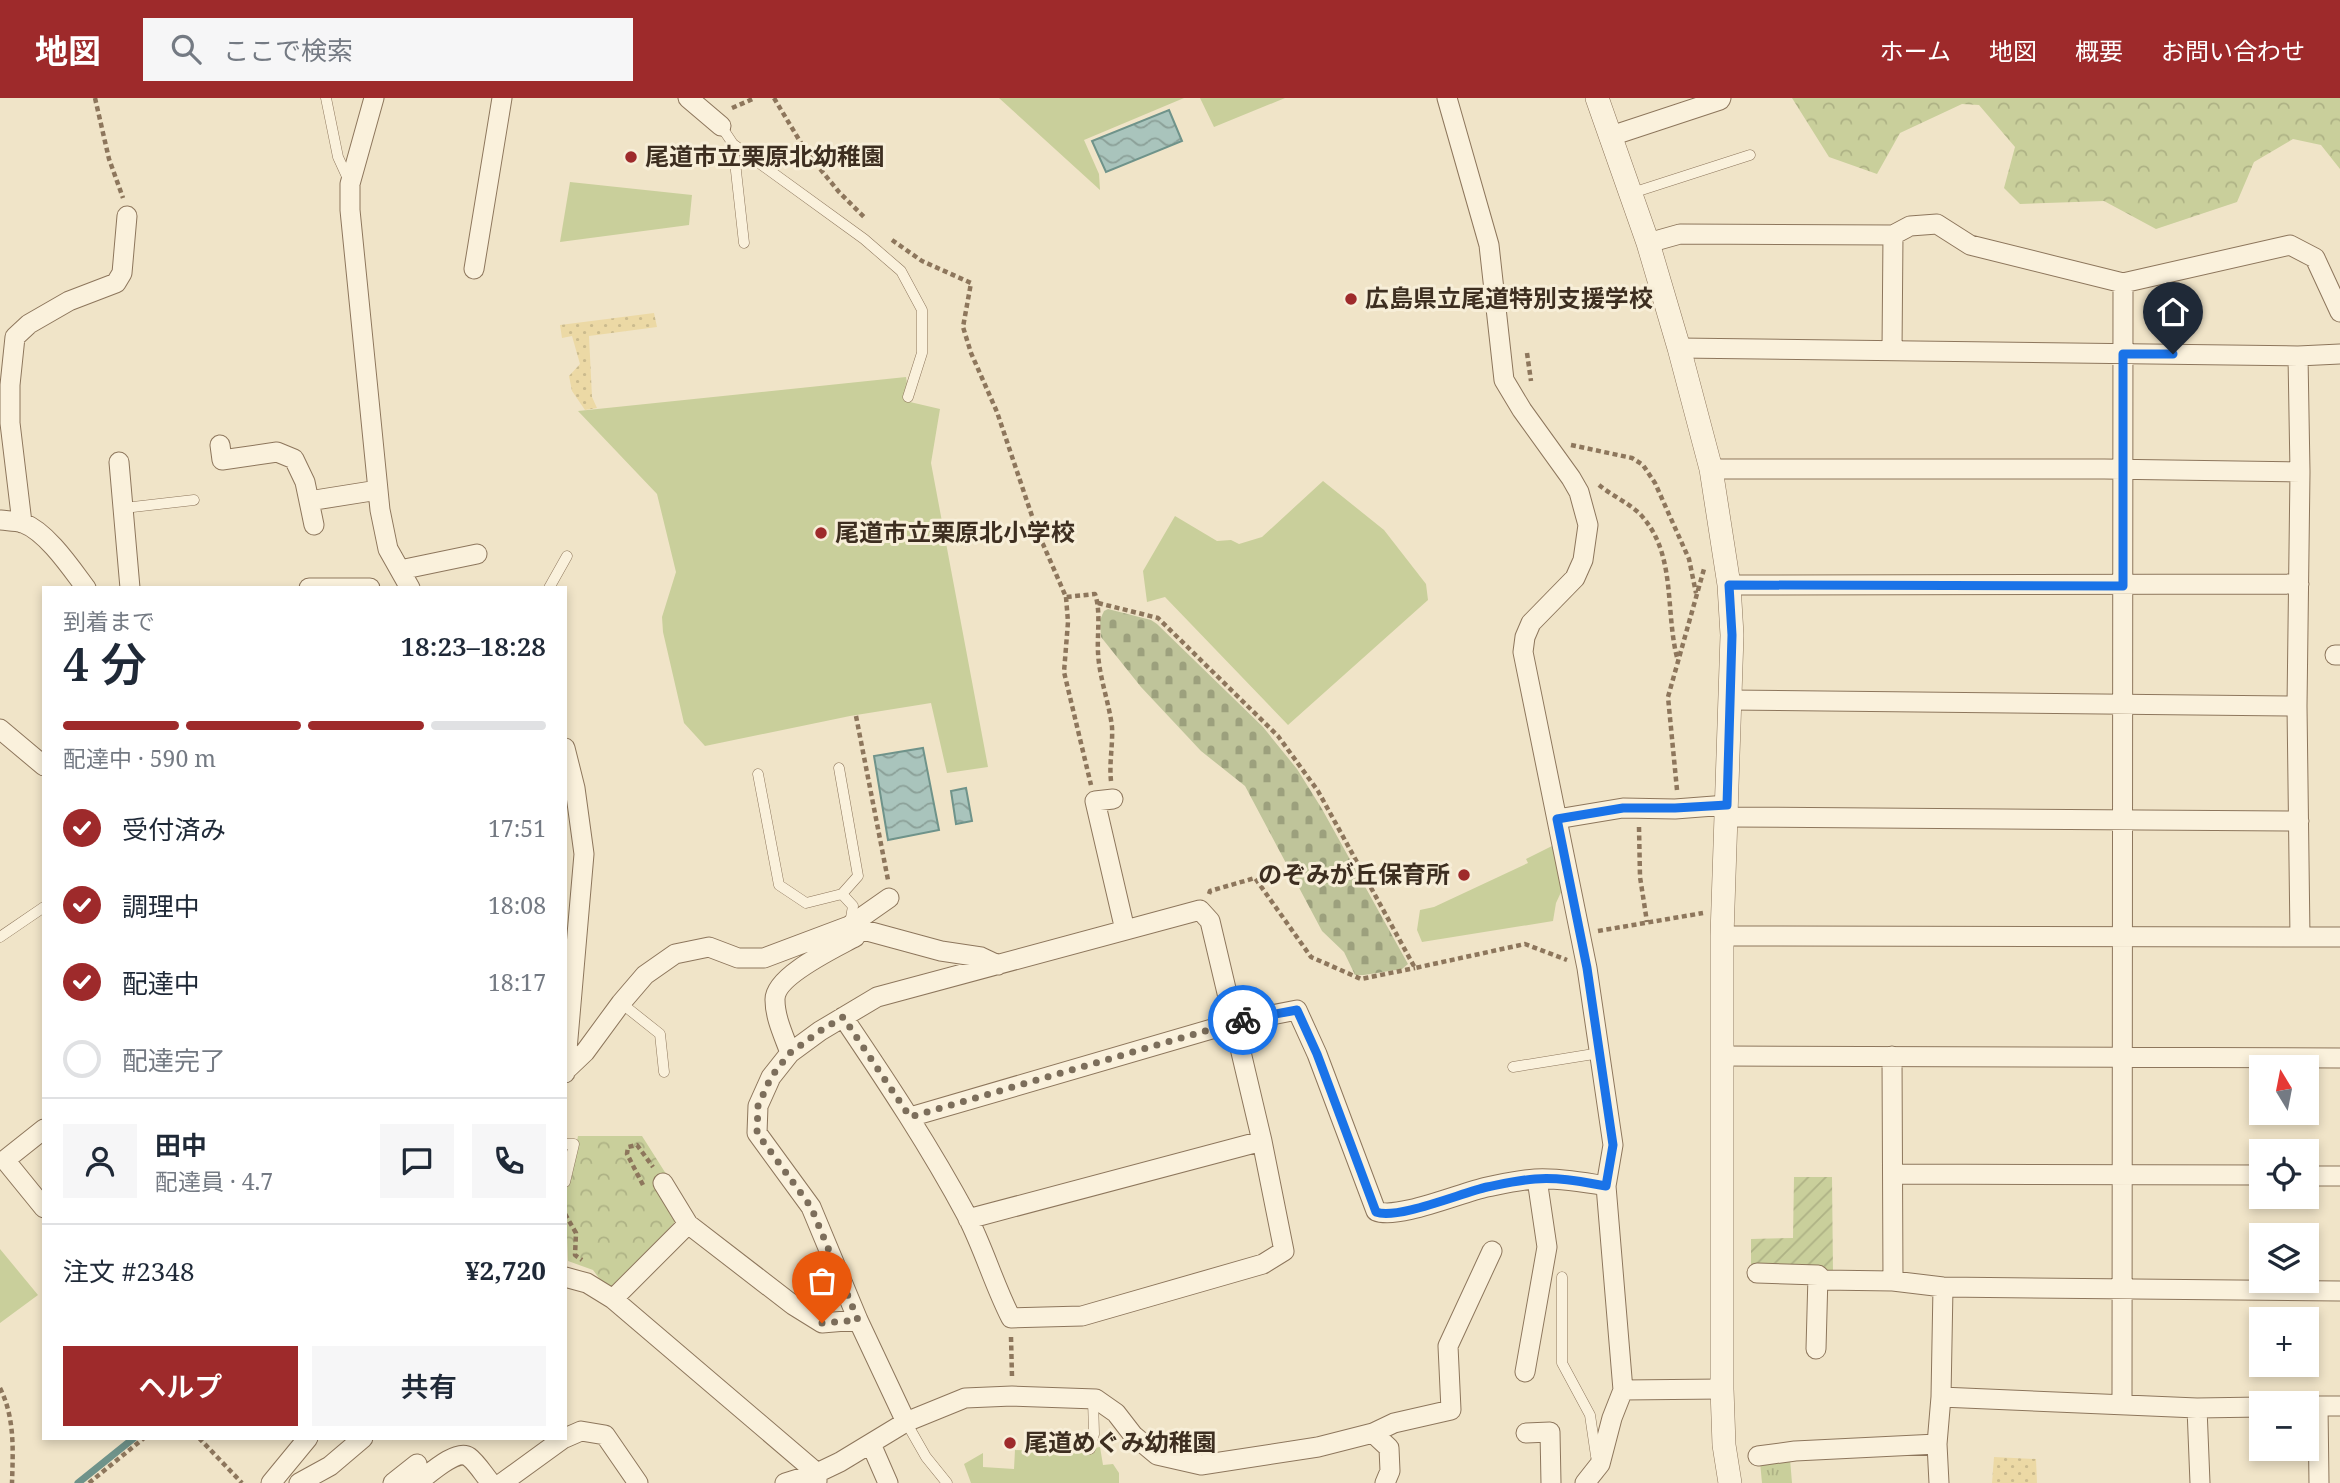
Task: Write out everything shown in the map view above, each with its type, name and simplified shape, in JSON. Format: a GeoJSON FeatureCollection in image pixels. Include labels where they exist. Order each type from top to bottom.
{"type":"FeatureCollection","features":[{"type":"Feature","properties":{"kind":"street"},"geometry":{"type":"LineString","coordinates":[[374,98],[350,184],[350,210],[378,490],[388,549],[409,586]]}},
{"type":"Feature","properties":{"kind":"street"},"geometry":{"type":"LineString","coordinates":[[474,269],[502,98]]}},
{"type":"Feature","properties":{"kind":"street"},"geometry":{"type":"LineString","coordinates":[[688,98],[721,126]]}},
{"type":"Feature","properties":{"kind":"street"},"geometry":{"type":"LineString","coordinates":[[1447,98],[1489,245],[1504,380],[1571,478],[1579,492],[1588,526],[1583,560],[1575,578],[1531,623],[1525,636],[1523,652],[1587,968],[1613,1145],[1606,1186],[1623,1390],[1598,1467],[1585,1483]]}},
{"type":"Feature","properties":{"kind":"street"},"geometry":{"type":"LineString","coordinates":[[1597,98],[1632,193],[1679,348],[1711,469],[1729,585],[1732,635],[1722,936],[1722,1389],[1724,1445],[1730,1483]]}},
{"type":"Feature","properties":{"kind":"street"},"geometry":{"type":"LineString","coordinates":[[1611,136],[1721,98]]}},
{"type":"Feature","properties":{"kind":"street"},"geometry":{"type":"LineString","coordinates":[[22,523],[10,423],[10,385],[15,337],[29,324],[69,301],[116,282],[122,273],[127,216]]}},
{"type":"Feature","properties":{"kind":"street"},"geometry":{"type":"LineString","coordinates":[[1648,243],[1680,234],[1893,235],[1910,226],[1937,224],[1970,245],[2123,283],[2290,245],[2315,258],[2340,312]]}},
{"type":"Feature","properties":{"kind":"street"},"geometry":{"type":"LineString","coordinates":[[1892,351],[1893,235]]}},
{"type":"Feature","properties":{"kind":"street"},"geometry":{"type":"LineString","coordinates":[[2122,1405],[2123,283]]}},
{"type":"Feature","properties":{"kind":"street"},"geometry":{"type":"LineString","coordinates":[[1679,348],[2298,356],[2340,354]]}},
{"type":"Feature","properties":{"kind":"street"},"geometry":{"type":"LineString","coordinates":[[2298,356],[2301,472],[2297,706],[2300,937]]}},
{"type":"Feature","properties":{"kind":"street"},"geometry":{"type":"LineString","coordinates":[[220,445],[222,460],[277,452],[294,459],[304,482],[314,525]]}},
{"type":"Feature","properties":{"kind":"street"},"geometry":{"type":"LineString","coordinates":[[120,462],[130,586]]}},
{"type":"Feature","properties":{"kind":"street"},"geometry":{"type":"LineString","coordinates":[[1711,469],[2301,472]]}},
{"type":"Feature","properties":{"kind":"street"},"geometry":{"type":"LineString","coordinates":[[309,501],[378,490]]}},
{"type":"Feature","properties":{"kind":"street"},"geometry":{"type":"LineString","coordinates":[[0,520],[22,523],[54,547],[84,586]]}},
{"type":"Feature","properties":{"kind":"street"},"geometry":{"type":"LineString","coordinates":[[400,570],[477,554]]}},
{"type":"Feature","properties":{"kind":"street"},"geometry":{"type":"LineString","coordinates":[[1729,585],[2299,584]]}},
{"type":"Feature","properties":{"kind":"street"},"geometry":{"type":"LineString","coordinates":[[1730,700],[2124,702],[2297,706]]}},
{"type":"Feature","properties":{"kind":"street"},"geometry":{"type":"LineString","coordinates":[[0,729],[42,764]]}},
{"type":"Feature","properties":{"kind":"street"},"geometry":{"type":"LineString","coordinates":[[567,756],[575,788],[584,854],[567,1049]]}},
{"type":"Feature","properties":{"kind":"street"},"geometry":{"type":"LineString","coordinates":[[1104,800],[1125,930]]}},
{"type":"Feature","properties":{"kind":"street"},"geometry":{"type":"LineString","coordinates":[[1557,819],[1623,808],[1678,808],[2299,821]]}},
{"type":"Feature","properties":{"kind":"street"},"geometry":{"type":"LineString","coordinates":[[567,1070],[585,1052],[645,975],[675,954],[709,947],[738,958],[764,958],[852,926],[889,898]]}},
{"type":"Feature","properties":{"kind":"street"},"geometry":{"type":"LineString","coordinates":[[843,1017],[910,1117],[968,1219],[1011,1318],[1082,1317],[1262,1264],[1284,1251],[1236,1022],[1210,921],[1200,910],[877,997],[843,1017],[820,1031],[790,1053],[771,1077],[758,1106],[757,1133],[811,1207],[858,1320],[906,1422]]}},
{"type":"Feature","properties":{"kind":"street"},"geometry":{"type":"LineString","coordinates":[[852,926],[941,951],[981,957],[998,965]]}},
{"type":"Feature","properties":{"kind":"street"},"geometry":{"type":"LineString","coordinates":[[790,1053],[778,1020],[774,997],[782,982],[855,937],[852,926]]}},
{"type":"Feature","properties":{"kind":"street"},"geometry":{"type":"LineString","coordinates":[[1722,936],[2340,937]]}},
{"type":"Feature","properties":{"kind":"street"},"geometry":{"type":"LineString","coordinates":[[910,1117],[1236,1022],[1297,1010],[1317,1054],[1376,1212],[1384,1215],[1409,1211],[1487,1187],[1537,1179],[1606,1186]]}},
{"type":"Feature","properties":{"kind":"street"},"geometry":{"type":"LineString","coordinates":[[1722,1056],[2340,1058]]}},
{"type":"Feature","properties":{"kind":"street"},"geometry":{"type":"LineString","coordinates":[[1892,1056],[1893,1281]]}},
{"type":"Feature","properties":{"kind":"street"},"geometry":{"type":"LineString","coordinates":[[42,1131],[2,1162],[42,1206]]}},
{"type":"Feature","properties":{"kind":"street"},"geometry":{"type":"LineString","coordinates":[[968,1219],[1262,1141]]}},
{"type":"Feature","properties":{"kind":"street"},"geometry":{"type":"LineString","coordinates":[[1893,1174],[2249,1175]]}},
{"type":"Feature","properties":{"kind":"street"},"geometry":{"type":"LineString","coordinates":[[2319,1176],[2340,1176]]}},
{"type":"Feature","properties":{"kind":"street"},"geometry":{"type":"LineString","coordinates":[[1525,1373],[1547,1247],[1537,1179]]}},
{"type":"Feature","properties":{"kind":"street"},"geometry":{"type":"LineString","coordinates":[[655,1187],[688,1224],[793,1305],[822,1323],[858,1320]]}},
{"type":"Feature","properties":{"kind":"street"},"geometry":{"type":"LineString","coordinates":[[614,1300],[688,1224]]}},
{"type":"Feature","properties":{"kind":"street"},"geometry":{"type":"LineString","coordinates":[[785,1483],[817,1478],[906,1422],[965,1398],[1012,1396],[1093,1399],[1116,1413],[1133,1435],[1157,1455],[1201,1465],[1318,1447],[1373,1433],[1394,1423],[1451,1410],[1448,1346],[1492,1251]]}},
{"type":"Feature","properties":{"kind":"street"},"geometry":{"type":"LineString","coordinates":[[1757,1273],[1818,1275],[1823,1280],[1893,1281],[1943,1287],[2340,1291]]}},
{"type":"Feature","properties":{"kind":"street"},"geometry":{"type":"LineString","coordinates":[[1816,1349],[1818,1275]]}},
{"type":"Feature","properties":{"kind":"street"},"geometry":{"type":"LineString","coordinates":[[567,1278],[587,1283],[614,1300],[817,1478]]}},
{"type":"Feature","properties":{"kind":"street"},"geometry":{"type":"LineString","coordinates":[[1938,1483],[1943,1287]]}},
{"type":"Feature","properties":{"kind":"street"},"geometry":{"type":"LineString","coordinates":[[1623,1390],[1722,1389]]}},
{"type":"Feature","properties":{"kind":"street"},"geometry":{"type":"LineString","coordinates":[[1941,1397],[2197,1408],[2249,1407]]}},
{"type":"Feature","properties":{"kind":"street"},"geometry":{"type":"LineString","coordinates":[[2319,1406],[2340,1406]]}},
{"type":"Feature","properties":{"kind":"street"},"geometry":{"type":"LineString","coordinates":[[2197,1408],[2200,1483]]}},
{"type":"Feature","properties":{"kind":"street"},"geometry":{"type":"LineString","coordinates":[[567,1437],[581,1431],[604,1435],[638,1483]]}},
{"type":"Feature","properties":{"kind":"street"},"geometry":{"type":"LineString","coordinates":[[1526,1433],[1550,1432],[1551,1483]]}},
{"type":"Feature","properties":{"kind":"street"},"geometry":{"type":"LineString","coordinates":[[1373,1433],[1389,1448],[1390,1471],[1385,1483]]}},
{"type":"Feature","properties":{"kind":"street"},"geometry":{"type":"LineString","coordinates":[[271,1483],[306,1440]]}},
{"type":"Feature","properties":{"kind":"street"},"geometry":{"type":"LineString","coordinates":[[299,1483],[330,1466],[361,1440]]}},
{"type":"Feature","properties":{"kind":"street"},"geometry":{"type":"LineString","coordinates":[[502,1483],[562,1440]]}},
{"type":"Feature","properties":{"kind":"street"},"geometry":{"type":"LineString","coordinates":[[871,1444],[888,1483]]}},
{"type":"Feature","properties":{"kind":"street"},"geometry":{"type":"LineString","coordinates":[[1758,1456],[1795,1451],[1937,1444]]}},
{"type":"Feature","properties":{"kind":"street"},"geometry":{"type":"LineString","coordinates":[[393,1483],[462,1454],[470,1457],[491,1483]]}},
{"type":"Feature","properties":{"kind":"street"},"geometry":{"type":"LineString","coordinates":[[2317,1461],[2319,1483]]}},
{"type":"Feature","properties":{"kind":"lane"},"geometry":{"type":"LineString","coordinates":[[326,98],[338,157],[350,184]]}},
{"type":"Feature","properties":{"kind":"lane"},"geometry":{"type":"LineString","coordinates":[[721,126],[733,144],[864,239],[901,271],[922,310],[922,353],[908,397]]}},
{"type":"Feature","properties":{"kind":"lane"},"geometry":{"type":"LineString","coordinates":[[733,144],[744,243]]}},
{"type":"Feature","properties":{"kind":"lane"},"geometry":{"type":"LineString","coordinates":[[1632,193],[1750,155]]}},
{"type":"Feature","properties":{"kind":"lane"},"geometry":{"type":"LineString","coordinates":[[124,508],[194,500]]}},
{"type":"Feature","properties":{"kind":"lane"},"geometry":{"type":"LineString","coordinates":[[550,586],[567,556]]}},
{"type":"Feature","properties":{"kind":"lane"},"geometry":{"type":"LineString","coordinates":[[758,774],[779,885],[806,903],[842,894],[858,876],[839,768]]}},
{"type":"Feature","properties":{"kind":"lane"},"geometry":{"type":"LineString","coordinates":[[842,894],[853,906],[852,926]]}},
{"type":"Feature","properties":{"kind":"lane"},"geometry":{"type":"LineString","coordinates":[[0,937],[42,908]]}},
{"type":"Feature","properties":{"kind":"lane"},"geometry":{"type":"LineString","coordinates":[[621,1003],[660,1034],[664,1072]]}},
{"type":"Feature","properties":{"kind":"lane"},"geometry":{"type":"LineString","coordinates":[[1513,1068],[1601,1053]]}},
{"type":"Feature","properties":{"kind":"lane"},"geometry":{"type":"LineString","coordinates":[[567,1144],[574,1144],[567,1174]]}},
{"type":"Feature","properties":{"kind":"lane"},"geometry":{"type":"LineString","coordinates":[[1562,1277],[1562,1363],[1590,1415],[1598,1467]]}},
{"type":"Feature","properties":{"kind":"lane"},"geometry":{"type":"LineString","coordinates":[[1090,1449],[1094,1434],[1093,1399]]}},
{"type":"Feature","properties":{"kind":"lane"},"geometry":{"type":"LineString","coordinates":[[906,1422],[926,1457],[947,1483]]}},
{"type":"Feature","properties":{"kind":"path"},"geometry":{"type":"LineString","coordinates":[[95,98],[109,159],[127,209],[127,216]]}},
{"type":"Feature","properties":{"kind":"path"},"geometry":{"type":"LineString","coordinates":[[774,98],[807,153],[839,192],[867,220]]}},
{"type":"Feature","properties":{"kind":"path"},"geometry":{"type":"LineString","coordinates":[[888,237],[922,261],[971,283],[963,327],[971,353],[997,412],[1036,528],[1066,597],[1068,622],[1065,672],[1104,800]]}},
{"type":"Feature","properties":{"kind":"path"},"geometry":{"type":"LineString","coordinates":[[1527,353],[1530,378],[1535,388]]}},
{"type":"Feature","properties":{"kind":"path"},"geometry":{"type":"LineString","coordinates":[[1564,437],[1578,455]]}},
{"type":"Feature","properties":{"kind":"path"},"geometry":{"type":"LineString","coordinates":[[1570,445],[1632,458],[1643,465],[1655,483],[1689,559],[1696,597]]}},
{"type":"Feature","properties":{"kind":"path"},"geometry":{"type":"LineString","coordinates":[[1593,476],[1600,486],[1637,511],[1651,527],[1664,558],[1671,604],[1672,638],[1678,661]]}},
{"type":"Feature","properties":{"kind":"path"},"geometry":{"type":"LineString","coordinates":[[1678,808],[1668,697],[1710,549],[1723,540]]}},
{"type":"Feature","properties":{"kind":"path"},"geometry":{"type":"LineString","coordinates":[[1066,597],[1095,594],[1098,603],[1098,657],[1109,703],[1112,731],[1104,800]]}},
{"type":"Feature","properties":{"kind":"path"},"geometry":{"type":"LineString","coordinates":[[1098,603],[1158,618],[1278,736],[1318,792],[1415,968]]}},
{"type":"Feature","properties":{"kind":"path"},"geometry":{"type":"LineString","coordinates":[[856,716],[890,891],[889,898]]}},
{"type":"Feature","properties":{"kind":"path"},"geometry":{"type":"LineString","coordinates":[[1639,809],[1640,877],[1647,922]]}},
{"type":"Feature","properties":{"kind":"path"},"geometry":{"type":"LineString","coordinates":[[1200,910],[1210,891],[1255,878],[1311,957],[1361,979],[1525,944],[1587,968]]}},
{"type":"Feature","properties":{"kind":"path"},"geometry":{"type":"LineString","coordinates":[[1580,934],[1724,909]]}},
{"type":"Feature","properties":{"kind":"path"},"geometry":{"type":"LineString","coordinates":[[637,1145],[655,1187],[627,1154],[628,1147],[637,1145]]}},
{"type":"Feature","properties":{"kind":"path"},"geometry":{"type":"LineString","coordinates":[[567,1217],[576,1233],[575,1255],[586,1262]]}},
{"type":"Feature","properties":{"kind":"path"},"geometry":{"type":"LineString","coordinates":[[1011,1318],[1012,1396]]}},
{"type":"Feature","properties":{"kind":"path"},"geometry":{"type":"LineString","coordinates":[[0,1388],[7,1403],[13,1435],[12,1483]]}},
{"type":"Feature","properties":{"kind":"path"},"geometry":{"type":"LineString","coordinates":[[89,1483],[142,1440]]}},
{"type":"Feature","properties":{"kind":"path"},"geometry":{"type":"LineString","coordinates":[[201,1440],[242,1483]]}},
{"type":"Feature","properties":{"kind":"green space"},"geometry":{"type":"Polygon","coordinates":[[[999,98],[1184,98],[1084,140],[1099,174],[1100,190],[999,98]]]}},
{"type":"Feature","properties":{"kind":"green space"},"geometry":{"type":"Polygon","coordinates":[[[1200,98],[1285,98],[1214,127],[1200,98]]]}},
{"type":"Feature","properties":{"kind":"green space"},"geometry":{"type":"Polygon","coordinates":[[[1792,98],[2340,98],[2340,169],[2321,145],[2293,139],[2254,162],[2237,202],[2156,229],[2104,201],[2020,204],[2004,188],[2015,147],[1979,105],[1962,104],[1900,133],[1877,174],[1829,157],[1792,98]]]}},
{"type":"Feature","properties":{"kind":"green space"},"geometry":{"type":"Polygon","coordinates":[[[570,182],[692,195],[689,225],[560,242],[570,182]]]}},
{"type":"Feature","properties":{"kind":"green space"},"geometry":{"type":"Polygon","coordinates":[[[906,377],[910,402],[940,409],[931,463],[988,767],[947,773],[931,703],[850,716],[705,746],[684,723],[663,632],[662,617],[676,572],[657,494],[578,411],[906,377]]]}},
{"type":"Feature","properties":{"kind":"green space"},"geometry":{"type":"Polygon","coordinates":[[[1323,481],[1384,530],[1426,584],[1428,600],[1288,725],[1165,597],[1147,602],[1143,571],[1175,516],[1217,541],[1231,540],[1239,544],[1262,537],[1323,481]]]}},
{"type":"Feature","properties":{"kind":"green space"},"geometry":{"type":"Polygon","coordinates":[[[1108,609],[1157,624],[1263,727],[1297,769],[1322,809],[1408,964],[1402,969],[1355,975],[1344,952],[1322,931],[1245,786],[1201,751],[1141,687],[1101,637],[1100,620],[1108,609]]]}},
{"type":"Feature","properties":{"kind":"green space"},"geometry":{"type":"Polygon","coordinates":[[[1554,845],[1562,890],[1556,903],[1553,921],[1422,942],[1417,930],[1420,910],[1434,907],[1528,863],[1526,859],[1554,845]]]}},
{"type":"Feature","properties":{"kind":"green space"},"geometry":{"type":"Polygon","coordinates":[[[578,1136],[642,1136],[668,1177],[670,1209],[675,1222],[616,1286],[607,1289],[593,1270],[568,1261],[569,1183],[578,1136]]]}},
{"type":"Feature","properties":{"kind":"green space"},"geometry":{"type":"Polygon","coordinates":[[[1794,1177],[1832,1177],[1833,1273],[1751,1270],[1751,1239],[1793,1238],[1794,1177]]]}},
{"type":"Feature","properties":{"kind":"green space"},"geometry":{"type":"Polygon","coordinates":[[[0,1249],[38,1295],[0,1323],[0,1249]]]}},
{"type":"Feature","properties":{"kind":"green space"},"geometry":{"type":"Polygon","coordinates":[[[1100,1447],[1103,1465],[1113,1464],[1119,1473],[1119,1483],[971,1483],[964,1464],[983,1453],[983,1467],[1014,1469],[1015,1450],[1087,1453],[1090,1449],[1100,1447]]]}},
{"type":"Feature","properties":{"kind":"green space"},"geometry":{"type":"Polygon","coordinates":[[[1790,1459],[1792,1483],[1762,1483],[1760,1462],[1790,1459]]]}},
{"type":"Feature","properties":{"kind":"sand"},"geometry":{"type":"Polygon","coordinates":[[[654,313],[657,327],[589,336],[592,397],[597,408],[585,410],[572,391],[569,376],[580,364],[572,336],[562,338],[560,325],[654,313]]]}},
{"type":"Feature","properties":{"kind":"sand"},"geometry":{"type":"Polygon","coordinates":[[[1994,1457],[2036,1459],[2037,1483],[1992,1483],[1994,1457]]]}},
{"type":"Feature","properties":{"kind":"water"},"geometry":{"type":"Polygon","coordinates":[[[1169,110],[1182,141],[1106,172],[1092,141],[1169,110]]]}},
{"type":"Feature","properties":{"kind":"water"},"geometry":{"type":"Polygon","coordinates":[[[923,748],[939,830],[888,840],[874,756],[923,748]]]}},
{"type":"Feature","properties":{"kind":"water"},"geometry":{"type":"Polygon","coordinates":[[[966,788],[972,821],[956,824],[951,791],[966,788]]]}},
{"type":"Feature","properties":{"kind":"waterway"},"geometry":{"type":"LineString","coordinates":[[78,1483],[132,1440]]}},
{"type":"Feature","properties":{"kind":"way so far"},"geometry":{"type":"LineString","coordinates":[[822,1323],[858,1320],[811,1207],[757,1133],[758,1106],[771,1077],[790,1053],[820,1031],[843,1017],[910,1117],[1243,1020]]}},
{"type":"Feature","properties":{"kind":"place","name":"尾道市立栗原北幼稚園"},"geometry":{"type":"Point","coordinates":[631,157]}},
{"type":"Feature","properties":{"kind":"place","name":"広島県立尾道特別支援学校"},"geometry":{"type":"Point","coordinates":[1351,299]}},
{"type":"Feature","properties":{"kind":"place","name":"尾道市立栗原北小学校"},"geometry":{"type":"Point","coordinates":[821,533]}},
{"type":"Feature","properties":{"kind":"place","name":"のぞみが丘保育所"},"geometry":{"type":"Point","coordinates":[1464,875]}},
{"type":"Feature","properties":{"kind":"place","name":"尾道めぐみ幼稚園"},"geometry":{"type":"Point","coordinates":[1010,1443]}},
{"type":"Feature","properties":{"kind":"route"},"geometry":{"type":"LineString","coordinates":[[1243,1020],[1297,1010],[1317,1054],[1376,1212],[1384,1215],[1409,1211],[1487,1187],[1537,1179],[1606,1186],[1613,1145],[1601,1053],[1557,819],[1623,808],[1727,805],[1732,635],[1729,585],[2123,586],[2123,354],[2173,354]]}}]}
